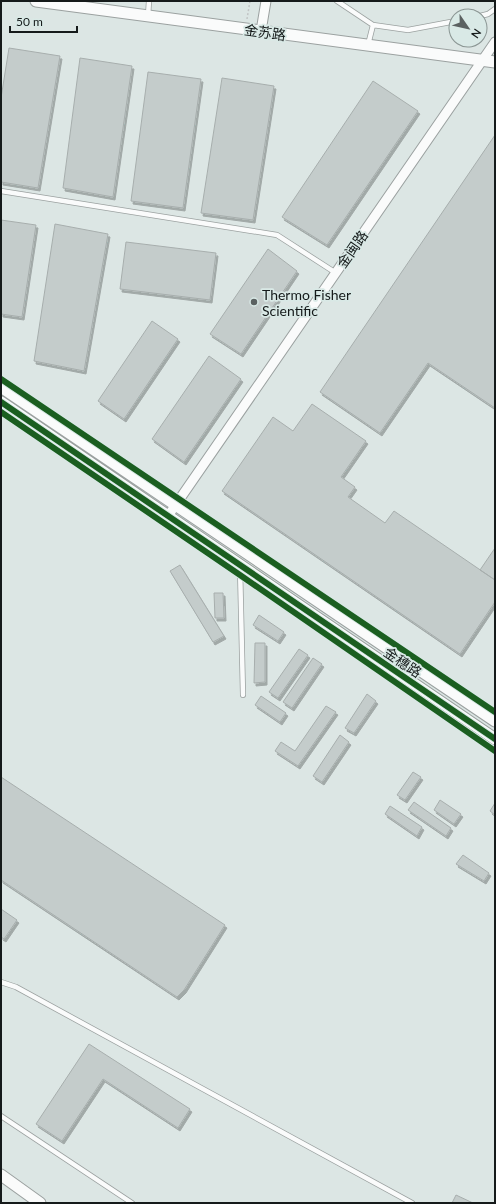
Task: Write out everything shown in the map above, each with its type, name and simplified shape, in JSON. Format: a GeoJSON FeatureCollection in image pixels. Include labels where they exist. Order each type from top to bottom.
{"type":"FeatureCollection","features":[{"type":"Feature","properties":{"kind":"street","name":"金苏路"},"geometry":{"type":"LineString","coordinates":[[36,1],[495,62]]}},
{"type":"Feature","properties":{"kind":"street"},"geometry":{"type":"LineString","coordinates":[[262,31],[266,1]]}},
{"type":"Feature","properties":{"kind":"street","name":"金闽路"},"geometry":{"type":"LineString","coordinates":[[168,516],[495,42]]}},
{"type":"Feature","properties":{"kind":"street","name":"金穗路"},"geometry":{"type":"LineString","coordinates":[[1,387],[495,721]]}},
{"type":"Feature","properties":{"kind":"street","name":"金穗路"},"geometry":{"type":"LineString","coordinates":[[1,402],[495,739]]}},
{"type":"Feature","properties":{"kind":"street"},"geometry":{"type":"LineString","coordinates":[[1,1175],[40,1203]]}},
{"type":"Feature","properties":{"kind":"lane"},"geometry":{"type":"LineString","coordinates":[[148,16],[149,1]]}},
{"type":"Feature","properties":{"kind":"lane"},"geometry":{"type":"LineString","coordinates":[[337,1],[373,25],[408,30],[448,22]]}},
{"type":"Feature","properties":{"kind":"lane"},"geometry":{"type":"LineString","coordinates":[[368,45],[373,25]]}},
{"type":"Feature","properties":{"kind":"lane"},"geometry":{"type":"LineString","coordinates":[[1,191],[277,235],[336,273]]}},
{"type":"Feature","properties":{"kind":"lane"},"geometry":{"type":"LineString","coordinates":[[240,565],[243,695]]}},
{"type":"Feature","properties":{"kind":"lane"},"geometry":{"type":"LineString","coordinates":[[1,982],[16,987],[412,1203]]}},
{"type":"Feature","properties":{"kind":"lane"},"geometry":{"type":"LineString","coordinates":[[1,1116],[132,1203]]}},
{"type":"Feature","properties":{"kind":"path"},"geometry":{"type":"LineString","coordinates":[[245,29],[250,1]]}},
{"type":"Feature","properties":{"kind":"building"},"geometry":{"type":"Polygon","coordinates":[[[9,48],[60,56],[38,188],[1,182],[1,98],[9,48]]]}},
{"type":"Feature","properties":{"kind":"building"},"geometry":{"type":"Polygon","coordinates":[[[80,58],[132,66],[113,197],[63,188],[80,58]]]}},
{"type":"Feature","properties":{"kind":"building"},"geometry":{"type":"Polygon","coordinates":[[[148,72],[201,79],[183,208],[131,201],[148,72]]]}},
{"type":"Feature","properties":{"kind":"building"},"geometry":{"type":"Polygon","coordinates":[[[222,78],[274,86],[253,220],[201,213],[222,78]]]}},
{"type":"Feature","properties":{"kind":"building"},"geometry":{"type":"Polygon","coordinates":[[[373,81],[418,111],[327,245],[282,217],[373,81]]]}},
{"type":"Feature","properties":{"kind":"building"},"geometry":{"type":"Polygon","coordinates":[[[495,135],[495,408],[428,363],[380,433],[320,392],[495,135]]]}},
{"type":"Feature","properties":{"kind":"building"},"geometry":{"type":"Polygon","coordinates":[[[1,220],[36,225],[22,317],[1,314],[1,220]]]}},
{"type":"Feature","properties":{"kind":"building"},"geometry":{"type":"Polygon","coordinates":[[[55,224],[108,234],[84,371],[34,361],[55,224]]]}},
{"type":"Feature","properties":{"kind":"building"},"geometry":{"type":"Polygon","coordinates":[[[126,242],[216,253],[210,300],[120,289],[126,242]]]}},
{"type":"Feature","properties":{"kind":"building","name":"Thermo Fisher Scientific"},"geometry":{"type":"Polygon","coordinates":[[[268,249],[297,271],[241,354],[210,334],[268,249]]]}},
{"type":"Feature","properties":{"kind":"building"},"geometry":{"type":"Polygon","coordinates":[[[152,321],[178,339],[124,419],[98,401],[152,321]]]}},
{"type":"Feature","properties":{"kind":"building"},"geometry":{"type":"Polygon","coordinates":[[[209,356],[241,379],[184,462],[152,439],[209,356]]]}},
{"type":"Feature","properties":{"kind":"building"},"geometry":{"type":"Polygon","coordinates":[[[312,404],[366,441],[341,477],[355,487],[348,497],[385,523],[394,511],[495,580],[495,602],[460,654],[222,491],[273,417],[293,431],[312,404]]]}},
{"type":"Feature","properties":{"kind":"building"},"geometry":{"type":"Polygon","coordinates":[[[495,548],[495,580],[480,570],[495,548]]]}},
{"type":"Feature","properties":{"kind":"building"},"geometry":{"type":"Polygon","coordinates":[[[180,565],[224,636],[213,642],[170,571],[180,565]]]}},
{"type":"Feature","properties":{"kind":"building"},"geometry":{"type":"Polygon","coordinates":[[[214,593],[223,593],[224,618],[215,618],[214,593]]]}},
{"type":"Feature","properties":{"kind":"building"},"geometry":{"type":"Polygon","coordinates":[[[259,615],[284,632],[278,641],[253,625],[259,615]]]}},
{"type":"Feature","properties":{"kind":"building"},"geometry":{"type":"Polygon","coordinates":[[[255,643],[265,643],[265,682],[254,683],[255,643]]]}},
{"type":"Feature","properties":{"kind":"building"},"geometry":{"type":"Polygon","coordinates":[[[299,649],[308,655],[278,698],[269,692],[299,649]]]}},
{"type":"Feature","properties":{"kind":"building"},"geometry":{"type":"Polygon","coordinates":[[[313,658],[322,664],[292,708],[283,702],[313,658]]]}},
{"type":"Feature","properties":{"kind":"building"},"geometry":{"type":"Polygon","coordinates":[[[367,694],[376,701],[354,733],[345,728],[367,694]]]}},
{"type":"Feature","properties":{"kind":"building"},"geometry":{"type":"Polygon","coordinates":[[[261,696],[286,713],[280,722],[255,705],[261,696]]]}},
{"type":"Feature","properties":{"kind":"building"},"geometry":{"type":"Polygon","coordinates":[[[326,706],[336,712],[298,766],[275,751],[281,742],[295,751],[326,706]]]}},
{"type":"Feature","properties":{"kind":"building"},"geometry":{"type":"Polygon","coordinates":[[[340,735],[349,742],[322,782],[313,776],[340,735]]]}},
{"type":"Feature","properties":{"kind":"building"},"geometry":{"type":"Polygon","coordinates":[[[413,772],[421,777],[405,800],[397,795],[413,772]]]}},
{"type":"Feature","properties":{"kind":"building"},"geometry":{"type":"Polygon","coordinates":[[[1,777],[225,925],[184,990],[177,997],[1,880],[1,777]]]}},
{"type":"Feature","properties":{"kind":"building"},"geometry":{"type":"Polygon","coordinates":[[[440,800],[461,814],[454,824],[434,810],[440,800]]]}},
{"type":"Feature","properties":{"kind":"building"},"geometry":{"type":"Polygon","coordinates":[[[414,802],[451,828],[446,836],[408,810],[414,802]]]}},
{"type":"Feature","properties":{"kind":"building"},"geometry":{"type":"Polygon","coordinates":[[[495,803],[495,815],[490,811],[495,803]]]}},
{"type":"Feature","properties":{"kind":"building"},"geometry":{"type":"Polygon","coordinates":[[[390,806],[422,827],[417,836],[385,814],[390,806]]]}},
{"type":"Feature","properties":{"kind":"building"},"geometry":{"type":"Polygon","coordinates":[[[463,855],[489,873],[484,881],[456,864],[463,855]]]}},
{"type":"Feature","properties":{"kind":"building"},"geometry":{"type":"Polygon","coordinates":[[[1,909],[17,920],[4,939],[1,937],[1,909]]]}},
{"type":"Feature","properties":{"kind":"building"},"geometry":{"type":"Polygon","coordinates":[[[89,1044],[190,1109],[178,1128],[103,1079],[62,1141],[36,1124],[89,1044]]]}},
{"type":"Feature","properties":{"kind":"building"},"geometry":{"type":"Polygon","coordinates":[[[456,1195],[473,1203],[452,1203],[456,1195]]]}},
{"type":"Feature","properties":{"kind":"cycle path"},"geometry":{"type":"LineString","coordinates":[[1,379],[495,712]]}},
{"type":"Feature","properties":{"kind":"cycle path"},"geometry":{"type":"LineString","coordinates":[[1,402],[495,739]]}},
{"type":"Feature","properties":{"kind":"cycle path"},"geometry":{"type":"LineString","coordinates":[[1,412],[495,751]]}},
{"type":"Feature","properties":{"kind":"place","name":"Thermo Fisher Scientific"},"geometry":{"type":"Point","coordinates":[254,302]}}]}
